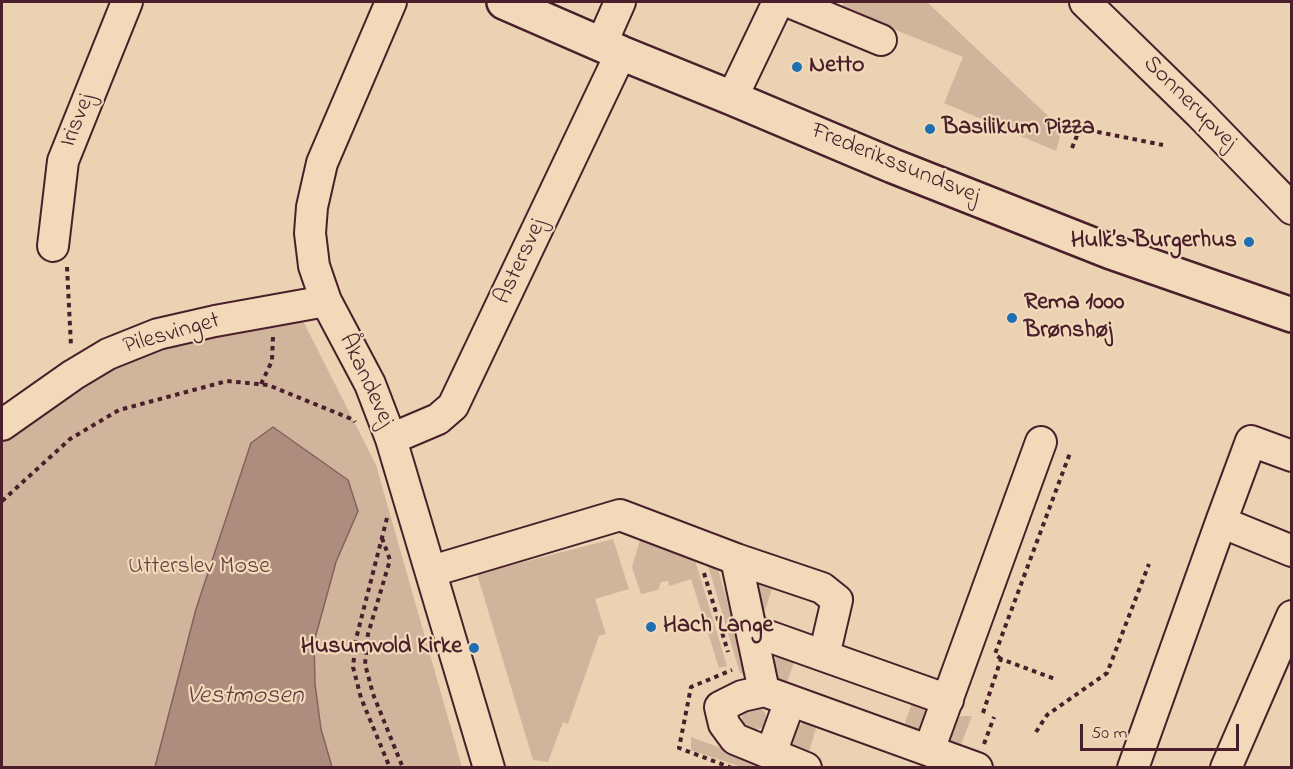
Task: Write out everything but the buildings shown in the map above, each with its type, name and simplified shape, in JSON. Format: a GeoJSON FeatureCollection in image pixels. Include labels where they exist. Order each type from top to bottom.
{"type":"FeatureCollection","features":[{"type":"Feature","properties":{"kind":"main road","name":"Frederikssundsvej"},"geometry":{"type":"LineString","coordinates":[[504,2],[893,166],[1111,252],[1289,306]]}},
{"type":"Feature","properties":{"kind":"street","name":"Irisvej"},"geometry":{"type":"LineString","coordinates":[[53,246],[63,161],[127,2]]}},
{"type":"Feature","properties":{"kind":"street","name":"Åkandevej"},"geometry":{"type":"LineString","coordinates":[[391,2],[322,163],[312,207],[310,233],[314,266],[326,301],[370,384],[391,439],[489,768]]}},
{"type":"Feature","properties":{"kind":"street","name":"Astersvej"},"geometry":{"type":"LineString","coordinates":[[391,439],[438,419],[453,406],[611,49],[620,2]]}},
{"type":"Feature","properties":{"kind":"street"},"geometry":{"type":"LineString","coordinates":[[732,98],[778,2]]}},
{"type":"Feature","properties":{"kind":"street"},"geometry":{"type":"LineString","coordinates":[[789,2],[881,40]]}},
{"type":"Feature","properties":{"kind":"street","name":"Sonnerupvej"},"geometry":{"type":"LineString","coordinates":[[1085,2],[1207,121],[1292,209]]}},
{"type":"Feature","properties":{"kind":"street","name":"Pilesvinget"},"geometry":{"type":"LineString","coordinates":[[2,425],[73,375],[108,354],[158,334],[326,301]]}},
{"type":"Feature","properties":{"kind":"street"},"geometry":{"type":"LineString","coordinates":[[1133,768],[1251,441],[1292,456]]}},
{"type":"Feature","properties":{"kind":"street"},"geometry":{"type":"LineString","coordinates":[[930,750],[1041,442]]}},
{"type":"Feature","properties":{"kind":"street"},"geometry":{"type":"LineString","coordinates":[[432,571],[620,515],[700,546],[822,588],[837,600],[824,656]]}},
{"type":"Feature","properties":{"kind":"street"},"geometry":{"type":"LineString","coordinates":[[1221,522],[1292,550]]}},
{"type":"Feature","properties":{"kind":"street"},"geometry":{"type":"LineString","coordinates":[[736,559],[751,630],[777,696],[771,753]]}},
{"type":"Feature","properties":{"kind":"street"},"geometry":{"type":"LineString","coordinates":[[1226,768],[1292,616]]}},
{"type":"Feature","properties":{"kind":"street"},"geometry":{"type":"LineString","coordinates":[[751,630],[948,700]]}},
{"type":"Feature","properties":{"kind":"street"},"geometry":{"type":"LineString","coordinates":[[806,768],[735,739],[724,724],[720,707],[742,696],[777,696],[977,768]]}},
{"type":"Feature","properties":{"kind":"path"},"geometry":{"type":"LineString","coordinates":[[1072,148],[1078,133],[1088,130],[1163,146]]}},
{"type":"Feature","properties":{"kind":"path"},"geometry":{"type":"LineString","coordinates":[[53,246],[67,256],[73,375]]}},
{"type":"Feature","properties":{"kind":"path"},"geometry":{"type":"LineString","coordinates":[[261,384],[272,361],[274,310]]}},
{"type":"Feature","properties":{"kind":"path"},"geometry":{"type":"LineString","coordinates":[[2,501],[70,439],[118,410],[227,381],[268,385],[354,420],[360,430]]}},
{"type":"Feature","properties":{"kind":"path"},"geometry":{"type":"LineString","coordinates":[[1055,679],[1001,659],[995,654],[1070,453]]}},
{"type":"Feature","properties":{"kind":"path"},"geometry":{"type":"LineString","coordinates":[[389,510],[356,639],[352,667],[361,698],[390,768]]}},
{"type":"Feature","properties":{"kind":"path"},"geometry":{"type":"LineString","coordinates":[[382,537],[390,560],[368,634],[365,664],[373,694],[403,768]]}},
{"type":"Feature","properties":{"kind":"path"},"geometry":{"type":"LineString","coordinates":[[700,546],[701,562],[733,670],[691,687],[679,748],[732,768]]}},
{"type":"Feature","properties":{"kind":"path"},"geometry":{"type":"LineString","coordinates":[[1036,732],[1047,715],[1107,672],[1149,564]]}},
{"type":"Feature","properties":{"kind":"path"},"geometry":{"type":"LineString","coordinates":[[982,713],[1001,659]]}},
{"type":"Feature","properties":{"kind":"green space"},"geometry":{"type":"Polygon","coordinates":[[[844,2],[927,2],[1062,129],[1056,151],[944,103],[963,57],[841,8],[844,2]]]}},
{"type":"Feature","properties":{"kind":"green space","name":"Utterslev Mose"},"geometry":{"type":"Polygon","coordinates":[[[301,317],[376,465],[462,767],[2,768],[2,440],[68,388],[164,344],[301,317]]]}},
{"type":"Feature","properties":{"kind":"green space"},"geometry":{"type":"Polygon","coordinates":[[[613,539],[629,589],[595,599],[606,634],[599,636],[568,724],[563,722],[548,762],[533,760],[477,574],[613,539]]]}},
{"type":"Feature","properties":{"kind":"green space"},"geometry":{"type":"Polygon","coordinates":[[[640,540],[695,560],[727,666],[719,668],[691,579],[669,586],[668,581],[661,582],[658,590],[641,594],[632,567],[640,540]]]}},
{"type":"Feature","properties":{"kind":"green space"},"geometry":{"type":"Polygon","coordinates":[[[706,559],[716,562],[748,675],[740,673],[706,559]]]}},
{"type":"Feature","properties":{"kind":"green space"},"geometry":{"type":"Polygon","coordinates":[[[774,583],[762,619],[753,590],[759,584],[774,583]]]}},
{"type":"Feature","properties":{"kind":"green space"},"geometry":{"type":"Polygon","coordinates":[[[780,654],[797,654],[785,688],[778,685],[771,662],[780,654]]]}},
{"type":"Feature","properties":{"kind":"green space"},"geometry":{"type":"Polygon","coordinates":[[[914,697],[925,707],[927,717],[925,725],[913,732],[902,732],[914,697]]]}},
{"type":"Feature","properties":{"kind":"green space"},"geometry":{"type":"Polygon","coordinates":[[[754,706],[763,709],[766,718],[763,727],[754,730],[745,727],[742,718],[745,709],[754,706]]]}},
{"type":"Feature","properties":{"kind":"green space"},"geometry":{"type":"Polygon","coordinates":[[[972,716],[958,752],[948,744],[947,727],[956,717],[972,716]]]}},
{"type":"Feature","properties":{"kind":"green space"},"geometry":{"type":"Polygon","coordinates":[[[808,721],[818,722],[807,758],[793,747],[791,739],[797,726],[808,721]]]}},
{"type":"Feature","properties":{"kind":"green space"},"geometry":{"type":"Polygon","coordinates":[[[691,737],[767,765],[766,767],[741,767],[691,750],[691,737]]]}},
{"type":"Feature","properties":{"kind":"water","name":"Vestmosen"},"geometry":{"type":"Polygon","coordinates":[[[273,427],[348,480],[358,511],[336,562],[314,642],[315,684],[321,729],[332,767],[155,767],[196,609],[251,443],[273,427]]]}},
{"type":"Feature","properties":{"kind":"place","name":"Netto"},"geometry":{"type":"Point","coordinates":[797,67]}},
{"type":"Feature","properties":{"kind":"place","name":"Basilikum Pizza"},"geometry":{"type":"Point","coordinates":[930,129]}},
{"type":"Feature","properties":{"kind":"place","name":"Hulk’s Burgerhus"},"geometry":{"type":"Point","coordinates":[1249,242]}},
{"type":"Feature","properties":{"kind":"place","name":"Rema 1000 Brønshøj"},"geometry":{"type":"Point","coordinates":[1012,318]}},
{"type":"Feature","properties":{"kind":"place","name":"Hach Lange"},"geometry":{"type":"Point","coordinates":[651,627]}},
{"type":"Feature","properties":{"kind":"place","name":"Husumvold Kirke"},"geometry":{"type":"Point","coordinates":[474,648]}}]}
